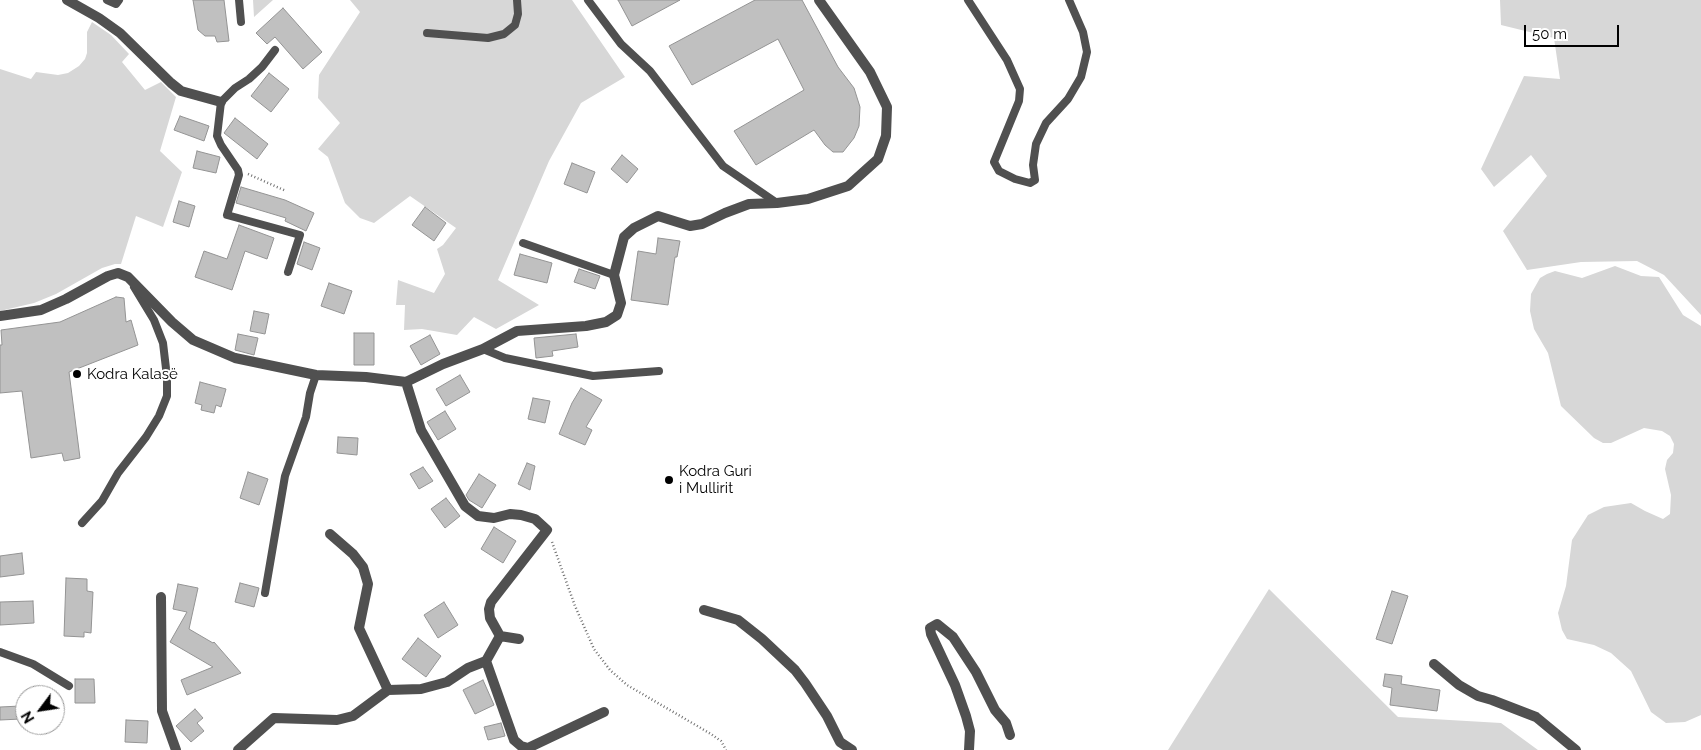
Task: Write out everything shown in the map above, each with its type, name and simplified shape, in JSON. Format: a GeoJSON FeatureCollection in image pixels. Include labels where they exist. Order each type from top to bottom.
{"type":"FeatureCollection","features":[{"type":"Feature","properties":{"kind":"street"},"geometry":{"type":"LineString","coordinates":[[67,0],[100,18],[120,33],[181,91],[221,102]]}},
{"type":"Feature","properties":{"kind":"street"},"geometry":{"type":"LineString","coordinates":[[0,316],[41,310],[66,299],[108,276],[118,274],[128,277],[172,322],[193,340],[235,358],[316,375],[366,377],[406,382],[443,364],[483,349],[517,331],[586,326],[606,322],[617,314],[621,303],[614,275],[624,236],[634,228],[658,216],[690,226],[702,224],[749,204],[808,199],[848,186],[878,159],[886,136],[887,106],[870,72],[819,0]]}},
{"type":"Feature","properties":{"kind":"street"},"geometry":{"type":"LineString","coordinates":[[406,382],[421,430],[465,506],[478,516],[494,518],[510,514],[535,519],[547,530],[491,602],[489,609],[490,618],[500,636]]}},
{"type":"Feature","properties":{"kind":"street"},"geometry":{"type":"LineString","coordinates":[[330,534],[353,554],[363,568],[368,584],[359,628],[388,690]]}},
{"type":"Feature","properties":{"kind":"street"},"geometry":{"type":"LineString","coordinates":[[161,597],[162,711],[176,750]]}},
{"type":"Feature","properties":{"kind":"street"},"geometry":{"type":"LineString","coordinates":[[704,610],[738,620],[762,638],[806,683],[827,716],[840,742],[852,750]]}},
{"type":"Feature","properties":{"kind":"street"},"geometry":{"type":"LineString","coordinates":[[969,750],[970,731],[966,716],[955,685],[931,634],[930,628],[937,624],[953,637],[976,672],[995,710],[1006,723],[1010,735]]}},
{"type":"Feature","properties":{"kind":"street"},"geometry":{"type":"LineString","coordinates":[[500,636],[519,639]]}},
{"type":"Feature","properties":{"kind":"street"},"geometry":{"type":"LineString","coordinates":[[238,750],[274,718],[337,720],[353,716],[388,690],[421,689],[447,682],[468,668],[486,661],[500,636]]}},
{"type":"Feature","properties":{"kind":"street"},"geometry":{"type":"LineString","coordinates":[[486,661],[514,740],[521,746],[528,748],[604,712]]}},
{"type":"Feature","properties":{"kind":"street"},"geometry":{"type":"LineString","coordinates":[[1434,664],[1459,685],[1478,696],[1536,717],[1576,750]]}},
{"type":"Feature","properties":{"kind":"lane"},"geometry":{"type":"LineString","coordinates":[[107,0],[116,4],[119,0]]}},
{"type":"Feature","properties":{"kind":"lane"},"geometry":{"type":"LineString","coordinates":[[239,0],[241,22]]}},
{"type":"Feature","properties":{"kind":"lane"},"geometry":{"type":"LineString","coordinates":[[427,33],[488,38],[504,34],[515,25],[518,14],[517,0]]}},
{"type":"Feature","properties":{"kind":"lane"},"geometry":{"type":"LineString","coordinates":[[588,0],[621,44],[650,71],[723,166],[777,203]]}},
{"type":"Feature","properties":{"kind":"lane"},"geometry":{"type":"LineString","coordinates":[[968,0],[1007,60],[1020,89],[1019,102],[994,162],[999,171],[1030,184],[1034,180],[1033,165],[1036,144],[1046,124],[1068,99],[1081,77],[1087,52],[1083,32],[1069,0]]}},
{"type":"Feature","properties":{"kind":"lane"},"geometry":{"type":"LineString","coordinates":[[275,50],[262,67],[235,88],[221,102],[217,136],[238,170],[239,175],[227,216],[300,235],[288,272]]}},
{"type":"Feature","properties":{"kind":"lane"},"geometry":{"type":"LineString","coordinates":[[524,243],[614,275]]}},
{"type":"Feature","properties":{"kind":"lane"},"geometry":{"type":"LineString","coordinates":[[82,523],[102,501],[118,473],[146,437],[159,416],[167,396],[168,376],[163,343],[154,320],[128,277]]}},
{"type":"Feature","properties":{"kind":"lane"},"geometry":{"type":"LineString","coordinates":[[483,349],[505,358],[593,376],[659,371]]}},
{"type":"Feature","properties":{"kind":"lane"},"geometry":{"type":"LineString","coordinates":[[264,593],[285,476],[306,417],[310,392],[316,375]]}},
{"type":"Feature","properties":{"kind":"lane"},"geometry":{"type":"LineString","coordinates":[[0,652],[33,664],[69,686]]}},
{"type":"Feature","properties":{"kind":"path"},"geometry":{"type":"LineString","coordinates":[[238,170],[286,191]]}},
{"type":"Feature","properties":{"kind":"path"},"geometry":{"type":"LineString","coordinates":[[547,530],[575,606],[594,650],[610,670],[627,685],[711,734],[721,741],[726,750]]}},
{"type":"Feature","properties":{"kind":"shaded area"},"geometry":{"type":"Polygon","coordinates":[[[253,0],[273,0],[254,17],[253,0]]]}},
{"type":"Feature","properties":{"kind":"shaded area"},"geometry":{"type":"Polygon","coordinates":[[[350,0],[572,0],[625,77],[581,103],[549,161],[498,280],[539,305],[496,329],[474,317],[457,335],[422,329],[404,330],[405,305],[396,305],[398,280],[434,293],[445,274],[437,249],[443,245],[456,228],[410,196],[374,223],[360,218],[345,203],[328,157],[318,149],[340,123],[318,98],[319,75],[360,12],[350,0]]]}},
{"type":"Feature","properties":{"kind":"shaded area"},"geometry":{"type":"Polygon","coordinates":[[[1500,0],[1701,0],[1701,315],[1664,275],[1637,261],[1581,262],[1527,270],[1503,231],[1547,176],[1531,155],[1494,187],[1481,169],[1524,76],[1560,79],[1554,38],[1501,25],[1500,0]]]}},
{"type":"Feature","properties":{"kind":"shaded area"},"geometry":{"type":"Polygon","coordinates":[[[92,22],[111,35],[129,54],[122,62],[145,90],[161,82],[176,97],[160,151],[182,172],[163,227],[136,216],[121,264],[102,268],[56,294],[34,303],[0,311],[0,69],[31,79],[36,72],[58,75],[68,73],[79,66],[85,59],[87,53],[87,32],[92,22]]]}},
{"type":"Feature","properties":{"kind":"shaded area"},"geometry":{"type":"Polygon","coordinates":[[[1615,266],[1641,276],[1659,277],[1683,315],[1701,326],[1701,715],[1685,722],[1666,723],[1651,712],[1631,671],[1611,653],[1594,645],[1567,639],[1562,630],[1558,613],[1566,586],[1572,540],[1588,515],[1604,507],[1631,503],[1663,519],[1670,514],[1671,495],[1665,469],[1667,460],[1673,453],[1674,444],[1670,436],[1662,431],[1644,428],[1611,443],[1603,443],[1594,438],[1561,406],[1548,353],[1534,329],[1530,311],[1531,294],[1540,278],[1547,274],[1555,271],[1582,278],[1615,266]]]}},
{"type":"Feature","properties":{"kind":"shaded area"},"geometry":{"type":"Polygon","coordinates":[[[1269,589],[1398,717],[1501,723],[1538,750],[1168,750],[1269,589]]]}},
{"type":"Feature","properties":{"kind":"building"},"geometry":{"type":"Polygon","coordinates":[[[193,0],[224,0],[229,41],[217,42],[215,36],[205,36],[198,30],[193,0]]]}},
{"type":"Feature","properties":{"kind":"building"},"geometry":{"type":"Polygon","coordinates":[[[618,0],[680,0],[632,26],[618,0]]]}},
{"type":"Feature","properties":{"kind":"building"},"geometry":{"type":"Polygon","coordinates":[[[755,0],[802,0],[838,67],[854,88],[860,107],[859,126],[854,138],[843,152],[833,152],[814,130],[756,165],[734,131],[804,90],[778,39],[692,85],[669,46],[755,0]]]}},
{"type":"Feature","properties":{"kind":"building"},"geometry":{"type":"Polygon","coordinates":[[[283,8],[322,52],[303,69],[275,37],[267,44],[256,33],[283,8]]]}},
{"type":"Feature","properties":{"kind":"building"},"geometry":{"type":"Polygon","coordinates":[[[269,73],[289,89],[271,112],[251,96],[269,73]]]}},
{"type":"Feature","properties":{"kind":"building"},"geometry":{"type":"Polygon","coordinates":[[[180,116],[209,126],[204,141],[174,130],[180,116]]]}},
{"type":"Feature","properties":{"kind":"building"},"geometry":{"type":"Polygon","coordinates":[[[235,118],[268,144],[257,159],[224,133],[235,118]]]}},
{"type":"Feature","properties":{"kind":"building"},"geometry":{"type":"Polygon","coordinates":[[[197,151],[220,157],[216,173],[193,168],[197,151]]]}},
{"type":"Feature","properties":{"kind":"building"},"geometry":{"type":"Polygon","coordinates":[[[622,155],[638,169],[627,183],[611,169],[622,155]]]}},
{"type":"Feature","properties":{"kind":"building"},"geometry":{"type":"Polygon","coordinates":[[[572,163],[595,172],[587,193],[564,184],[572,163]]]}},
{"type":"Feature","properties":{"kind":"building"},"geometry":{"type":"Polygon","coordinates":[[[241,187],[285,200],[314,213],[306,231],[285,221],[286,218],[236,203],[241,187]]]}},
{"type":"Feature","properties":{"kind":"building"},"geometry":{"type":"Polygon","coordinates":[[[179,201],[195,206],[189,227],[173,222],[179,201]]]}},
{"type":"Feature","properties":{"kind":"building"},"geometry":{"type":"Polygon","coordinates":[[[425,207],[446,223],[434,241],[412,225],[425,207]]]}},
{"type":"Feature","properties":{"kind":"building"},"geometry":{"type":"Polygon","coordinates":[[[239,225],[274,238],[267,259],[245,251],[232,290],[195,277],[204,251],[227,259],[239,225]]]}},
{"type":"Feature","properties":{"kind":"building"},"geometry":{"type":"Polygon","coordinates":[[[658,238],[680,241],[677,257],[675,257],[668,305],[631,300],[638,251],[656,254],[658,238]]]}},
{"type":"Feature","properties":{"kind":"building"},"geometry":{"type":"Polygon","coordinates":[[[304,242],[320,248],[312,270],[297,264],[304,242]]]}},
{"type":"Feature","properties":{"kind":"building"},"geometry":{"type":"Polygon","coordinates":[[[520,254],[552,263],[547,283],[514,275],[520,254]]]}},
{"type":"Feature","properties":{"kind":"building"},"geometry":{"type":"Polygon","coordinates":[[[579,269],[600,276],[595,289],[574,282],[579,269]]]}},
{"type":"Feature","properties":{"kind":"building"},"geometry":{"type":"Polygon","coordinates":[[[329,283],[352,291],[344,314],[321,306],[329,283]]]}},
{"type":"Feature","properties":{"kind":"building"},"geometry":{"type":"Polygon","coordinates":[[[116,297],[124,298],[126,322],[131,320],[138,345],[69,372],[80,458],[64,461],[62,453],[31,458],[22,391],[0,393],[1,330],[60,322],[116,297]]]}},
{"type":"Feature","properties":{"kind":"building"},"geometry":{"type":"Polygon","coordinates":[[[254,311],[269,314],[265,334],[250,331],[254,311]]]}},
{"type":"Feature","properties":{"kind":"building"},"geometry":{"type":"Polygon","coordinates":[[[354,333],[374,333],[374,365],[354,365],[354,333]]]}},
{"type":"Feature","properties":{"kind":"building"},"geometry":{"type":"Polygon","coordinates":[[[238,334],[258,338],[254,355],[235,350],[238,334]]]}},
{"type":"Feature","properties":{"kind":"building"},"geometry":{"type":"Polygon","coordinates":[[[576,334],[578,347],[552,351],[553,356],[536,358],[534,338],[576,334]]]}},
{"type":"Feature","properties":{"kind":"building"},"geometry":{"type":"Polygon","coordinates":[[[430,335],[440,354],[421,365],[410,346],[430,335]]]}},
{"type":"Feature","properties":{"kind":"building"},"geometry":{"type":"Polygon","coordinates":[[[460,375],[470,392],[446,406],[436,389],[460,375]]]}},
{"type":"Feature","properties":{"kind":"building"},"geometry":{"type":"Polygon","coordinates":[[[200,382],[226,389],[221,407],[216,405],[214,413],[201,410],[202,405],[195,403],[200,382]]]}},
{"type":"Feature","properties":{"kind":"building"},"geometry":{"type":"Polygon","coordinates":[[[581,388],[602,400],[586,427],[592,430],[585,445],[559,434],[572,403],[581,388]]]}},
{"type":"Feature","properties":{"kind":"building"},"geometry":{"type":"Polygon","coordinates":[[[533,398],[550,401],[545,423],[528,419],[533,398]]]}},
{"type":"Feature","properties":{"kind":"building"},"geometry":{"type":"Polygon","coordinates":[[[445,411],[456,429],[438,440],[427,422],[445,411]]]}},
{"type":"Feature","properties":{"kind":"building"},"geometry":{"type":"Polygon","coordinates":[[[338,437],[358,438],[357,455],[337,453],[338,437]]]}},
{"type":"Feature","properties":{"kind":"building"},"geometry":{"type":"Polygon","coordinates":[[[527,463],[535,466],[530,490],[518,484],[527,463]]]}},
{"type":"Feature","properties":{"kind":"building"},"geometry":{"type":"Polygon","coordinates":[[[423,467],[433,481],[419,489],[410,474],[423,467]]]}},
{"type":"Feature","properties":{"kind":"building"},"geometry":{"type":"Polygon","coordinates":[[[248,472],[268,479],[259,505],[240,498],[248,472]]]}},
{"type":"Feature","properties":{"kind":"building"},"geometry":{"type":"Polygon","coordinates":[[[479,474],[496,485],[482,508],[469,500],[466,495],[479,474]]]}},
{"type":"Feature","properties":{"kind":"building"},"geometry":{"type":"Polygon","coordinates":[[[446,498],[460,516],[445,528],[431,509],[446,498]]]}},
{"type":"Feature","properties":{"kind":"building"},"geometry":{"type":"Polygon","coordinates":[[[494,527],[516,541],[503,563],[481,549],[494,527]]]}},
{"type":"Feature","properties":{"kind":"building"},"geometry":{"type":"Polygon","coordinates":[[[22,553],[24,574],[0,577],[0,556],[22,553]]]}},
{"type":"Feature","properties":{"kind":"building"},"geometry":{"type":"Polygon","coordinates":[[[66,578],[87,579],[87,591],[93,592],[91,633],[84,632],[84,637],[64,636],[66,578]]]}},
{"type":"Feature","properties":{"kind":"building"},"geometry":{"type":"Polygon","coordinates":[[[240,583],[259,588],[254,607],[235,602],[240,583]]]}},
{"type":"Feature","properties":{"kind":"building"},"geometry":{"type":"Polygon","coordinates":[[[178,584],[198,588],[189,629],[214,642],[241,673],[187,695],[181,680],[213,667],[170,642],[187,612],[173,609],[178,584]]]}},
{"type":"Feature","properties":{"kind":"building"},"geometry":{"type":"Polygon","coordinates":[[[1392,591],[1408,596],[1392,644],[1376,639],[1392,591]]]}},
{"type":"Feature","properties":{"kind":"building"},"geometry":{"type":"Polygon","coordinates":[[[33,601],[34,623],[0,625],[0,602],[33,601]]]}},
{"type":"Feature","properties":{"kind":"building"},"geometry":{"type":"Polygon","coordinates":[[[444,602],[458,625],[438,638],[424,615],[444,602]]]}},
{"type":"Feature","properties":{"kind":"building"},"geometry":{"type":"Polygon","coordinates":[[[418,638],[441,656],[426,677],[402,659],[418,638]]]}},
{"type":"Feature","properties":{"kind":"building"},"geometry":{"type":"Polygon","coordinates":[[[1385,674],[1402,676],[1401,684],[1440,690],[1437,711],[1390,705],[1392,688],[1383,686],[1385,674]]]}},
{"type":"Feature","properties":{"kind":"building"},"geometry":{"type":"Polygon","coordinates":[[[75,679],[94,679],[95,703],[75,703],[75,679]]]}},
{"type":"Feature","properties":{"kind":"building"},"geometry":{"type":"Polygon","coordinates":[[[483,680],[494,705],[475,714],[463,690],[483,680]]]}},
{"type":"Feature","properties":{"kind":"building"},"geometry":{"type":"Polygon","coordinates":[[[15,706],[15,719],[0,720],[0,707],[15,706]]]}},
{"type":"Feature","properties":{"kind":"building"},"geometry":{"type":"Polygon","coordinates":[[[195,709],[203,718],[197,723],[204,731],[191,742],[176,726],[195,709]]]}},
{"type":"Feature","properties":{"kind":"building"},"geometry":{"type":"Polygon","coordinates":[[[126,720],[148,721],[147,743],[125,742],[126,720]]]}},
{"type":"Feature","properties":{"kind":"building"},"geometry":{"type":"Polygon","coordinates":[[[501,723],[505,736],[488,740],[484,727],[501,723]]]}},
{"type":"Feature","properties":{"kind":"place","name":"Kodra Kalasë"},"geometry":{"type":"Point","coordinates":[77,374]}},
{"type":"Feature","properties":{"kind":"place","name":"Kodra Guri i Mullirit"},"geometry":{"type":"Point","coordinates":[669,480]}}]}
